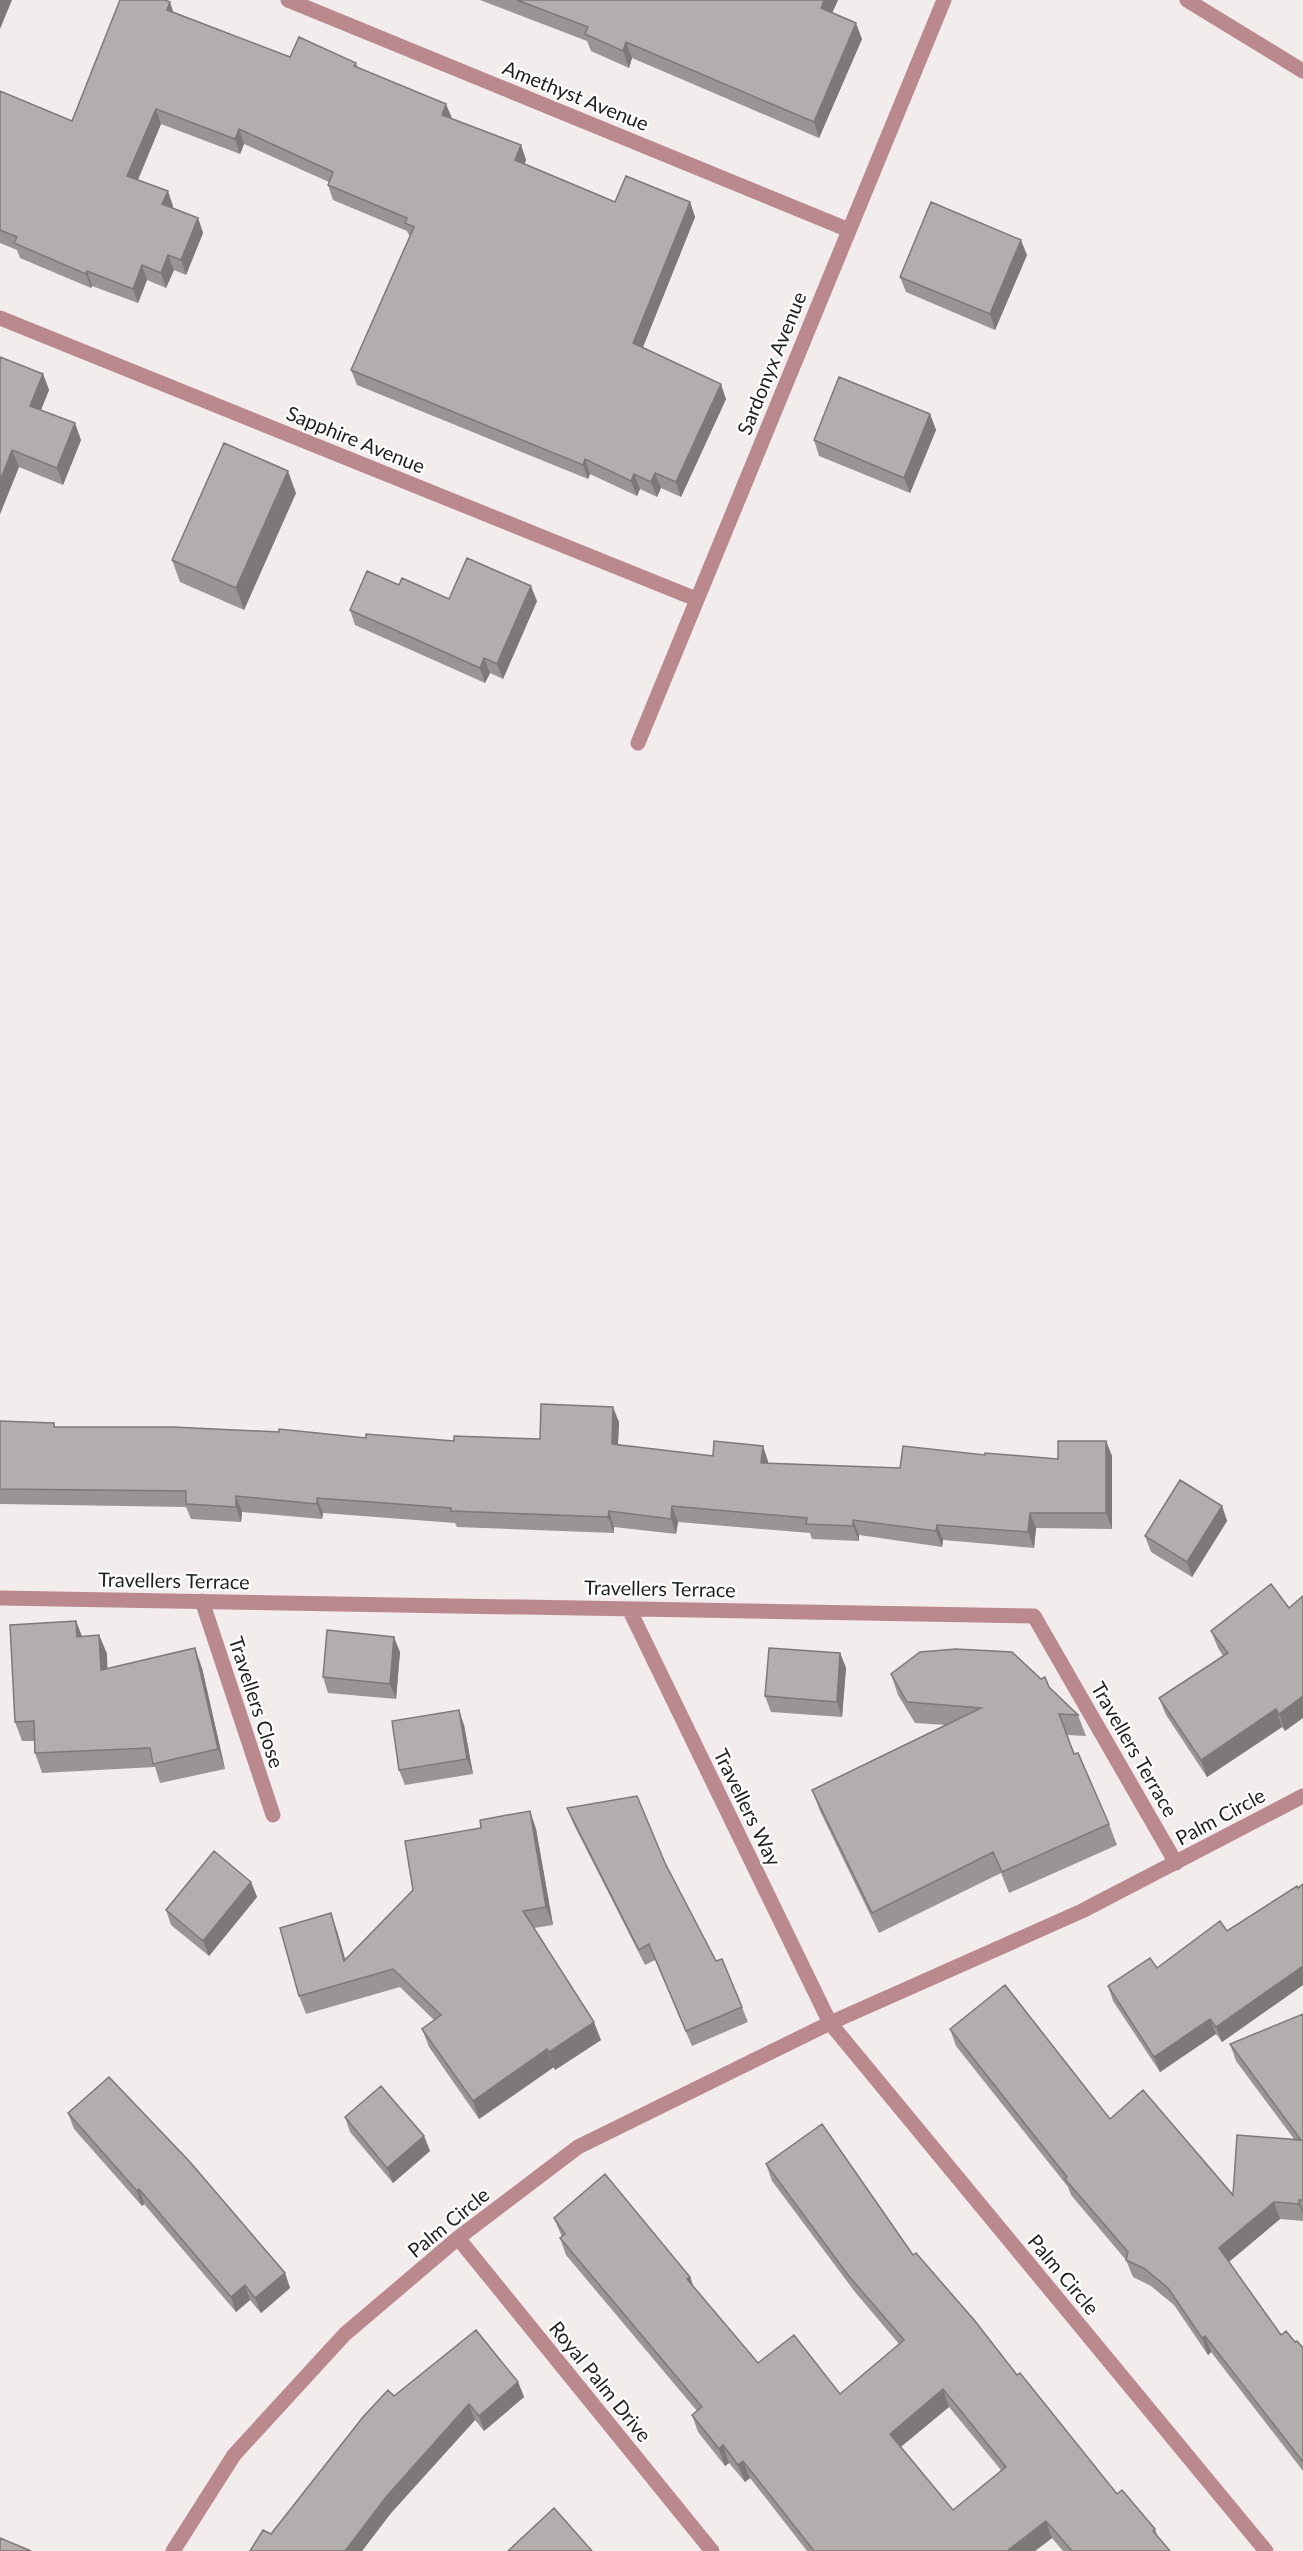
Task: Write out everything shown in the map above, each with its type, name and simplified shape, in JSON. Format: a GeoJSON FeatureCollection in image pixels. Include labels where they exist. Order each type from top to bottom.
{"type":"FeatureCollection","features":[{"type":"Feature","properties":{"kind":"street","name":"Amethyst Avenue"},"geometry":{"type":"LineString","coordinates":[[288,0],[849,230]]}},
{"type":"Feature","properties":{"kind":"street","name":"Sardonyx Avenue"},"geometry":{"type":"LineString","coordinates":[[638,743],[944,0]]}},
{"type":"Feature","properties":{"kind":"street"},"geometry":{"type":"LineString","coordinates":[[1186,0],[1303,71]]}},
{"type":"Feature","properties":{"kind":"street","name":"Sapphire Avenue"},"geometry":{"type":"LineString","coordinates":[[0,318],[696,599]]}},
{"type":"Feature","properties":{"kind":"street","name":"Travellers Terrace"},"geometry":{"type":"LineString","coordinates":[[0,1598],[1034,1616],[1176,1863]]}},
{"type":"Feature","properties":{"kind":"street","name":"Travellers Close"},"geometry":{"type":"LineString","coordinates":[[202,1601],[273,1815]]}},
{"type":"Feature","properties":{"kind":"street","name":"Travellers Way"},"geometry":{"type":"LineString","coordinates":[[629,1609],[830,2023]]}},
{"type":"Feature","properties":{"kind":"street","name":"Palm Circle"},"geometry":{"type":"LineString","coordinates":[[173,2551],[234,2455],[345,2334],[458,2238],[578,2147],[830,2023],[1082,1911],[1303,1796]]}},
{"type":"Feature","properties":{"kind":"street","name":"Palm Circle"},"geometry":{"type":"LineString","coordinates":[[830,2023],[1266,2551]]}},
{"type":"Feature","properties":{"kind":"street","name":"Royal Palm Drive"},"geometry":{"type":"LineString","coordinates":[[458,2238],[712,2551]]}},
{"type":"Feature","properties":{"kind":"building"},"geometry":{"type":"Polygon","coordinates":[[[120,0],[165,0],[170,2],[167,10],[290,57],[299,37],[356,63],[354,66],[446,104],[442,115],[521,145],[515,160],[615,202],[626,176],[690,202],[633,343],[721,384],[676,482],[655,473],[651,482],[634,474],[631,481],[585,459],[583,465],[351,370],[414,227],[405,223],[407,218],[328,185],[333,172],[239,129],[235,139],[156,109],[127,176],[168,191],[162,204],[198,218],[181,260],[168,255],[161,273],[142,265],[133,289],[87,271],[86,274],[14,243],[17,237],[0,230],[0,91],[72,121],[120,0]]]}},
{"type":"Feature","properties":{"kind":"building"},"geometry":{"type":"Polygon","coordinates":[[[517,0],[824,0],[821,8],[856,23],[814,122],[626,42],[623,51],[585,34],[588,27],[517,0]]]}},
{"type":"Feature","properties":{"kind":"building"},"geometry":{"type":"Polygon","coordinates":[[[931,202],[1021,240],[990,314],[900,277],[931,202]]]}},
{"type":"Feature","properties":{"kind":"building"},"geometry":{"type":"Polygon","coordinates":[[[0,357],[43,374],[30,406],[75,423],[57,468],[12,450],[0,481],[0,357]]]}},
{"type":"Feature","properties":{"kind":"building"},"geometry":{"type":"Polygon","coordinates":[[[839,377],[930,414],[904,478],[814,440],[839,377]]]}},
{"type":"Feature","properties":{"kind":"building"},"geometry":{"type":"Polygon","coordinates":[[[224,443],[288,471],[236,588],[172,560],[224,443]]]}},
{"type":"Feature","properties":{"kind":"building"},"geometry":{"type":"Polygon","coordinates":[[[467,558],[531,586],[497,664],[484,658],[480,668],[350,610],[367,571],[399,585],[402,578],[449,599],[467,558]]]}},
{"type":"Feature","properties":{"kind":"building"},"geometry":{"type":"Polygon","coordinates":[[[541,1404],[613,1407],[612,1444],[713,1456],[714,1441],[763,1446],[761,1463],[900,1468],[903,1446],[985,1455],[985,1453],[1058,1459],[1058,1441],[1106,1441],[1106,1513],[1030,1513],[1028,1532],[937,1525],[936,1531],[853,1520],[853,1526],[806,1524],[807,1518],[672,1506],[671,1519],[609,1511],[608,1517],[451,1511],[451,1508],[317,1498],[317,1504],[236,1496],[236,1507],[186,1504],[186,1491],[0,1489],[0,1421],[54,1423],[54,1427],[173,1427],[279,1432],[279,1429],[366,1438],[366,1434],[454,1441],[454,1436],[540,1439],[541,1404]]]}},
{"type":"Feature","properties":{"kind":"building"},"geometry":{"type":"Polygon","coordinates":[[[1180,1480],[1222,1506],[1187,1562],[1145,1536],[1180,1480]]]}},
{"type":"Feature","properties":{"kind":"building"},"geometry":{"type":"Polygon","coordinates":[[[1271,1584],[1289,1608],[1303,1596],[1303,1696],[1279,1714],[1276,1709],[1201,1760],[1159,1698],[1228,1653],[1211,1631],[1271,1584]]]}},
{"type":"Feature","properties":{"kind":"building"},"geometry":{"type":"Polygon","coordinates":[[[76,1621],[77,1637],[99,1635],[101,1670],[195,1648],[218,1749],[153,1764],[150,1748],[35,1753],[34,1721],[15,1722],[10,1625],[76,1621]]]}},
{"type":"Feature","properties":{"kind":"building"},"geometry":{"type":"Polygon","coordinates":[[[327,1630],[394,1637],[390,1684],[323,1677],[327,1630]]]}},
{"type":"Feature","properties":{"kind":"building"},"geometry":{"type":"Polygon","coordinates":[[[769,1648],[840,1653],[837,1702],[765,1696],[769,1648]]]}},
{"type":"Feature","properties":{"kind":"building"},"geometry":{"type":"Polygon","coordinates":[[[956,1649],[1012,1652],[1041,1679],[1045,1677],[1049,1687],[1078,1715],[1059,1714],[1074,1754],[1078,1753],[1109,1824],[1002,1872],[993,1852],[872,1913],[812,1790],[981,1708],[907,1702],[891,1674],[920,1652],[956,1649]]]}},
{"type":"Feature","properties":{"kind":"building"},"geometry":{"type":"Polygon","coordinates":[[[459,1710],[467,1759],[399,1770],[392,1721],[459,1710]]]}},
{"type":"Feature","properties":{"kind":"building"},"geometry":{"type":"Polygon","coordinates":[[[637,1796],[665,1863],[716,1961],[722,1959],[742,2007],[686,2031],[649,1944],[639,1950],[567,1808],[637,1796]]]}},
{"type":"Feature","properties":{"kind":"building"},"geometry":{"type":"Polygon","coordinates":[[[530,1811],[546,1907],[523,1911],[594,2022],[549,2052],[547,2049],[473,2101],[422,2029],[441,2015],[393,1969],[299,1996],[280,1928],[331,1913],[344,1961],[413,1890],[405,1841],[481,1828],[480,1820],[530,1811]]]}},
{"type":"Feature","properties":{"kind":"building"},"geometry":{"type":"Polygon","coordinates":[[[214,1851],[251,1882],[203,1941],[166,1910],[214,1851]]]}},
{"type":"Feature","properties":{"kind":"building"},"geometry":{"type":"Polygon","coordinates":[[[1303,1884],[1303,1966],[1216,2027],[1210,2019],[1154,2057],[1108,1986],[1150,1958],[1157,1968],[1220,1921],[1227,1931],[1303,1884]]]}},
{"type":"Feature","properties":{"kind":"building"},"geometry":{"type":"Polygon","coordinates":[[[1005,1985],[1110,2119],[1143,2090],[1233,2195],[1237,2135],[1301,2140],[1230,2044],[1303,2014],[1303,2200],[1299,2200],[1299,2204],[1274,2202],[1219,2248],[1281,2335],[1286,2331],[1303,2348],[1303,2462],[1205,2336],[1202,2338],[1168,2288],[1145,2269],[1126,2260],[1128,2252],[1065,2179],[1067,2177],[950,2029],[1005,1985]]]}},
{"type":"Feature","properties":{"kind":"building"},"geometry":{"type":"Polygon","coordinates":[[[109,2077],[190,2162],[285,2273],[255,2298],[245,2285],[231,2297],[139,2189],[137,2191],[68,2113],[109,2077]]]}},
{"type":"Feature","properties":{"kind":"building"},"geometry":{"type":"Polygon","coordinates":[[[381,2086],[424,2136],[387,2168],[345,2117],[381,2086]]]}},
{"type":"Feature","properties":{"kind":"building"},"geometry":{"type":"Polygon","coordinates":[[[822,2124],[913,2255],[916,2253],[975,2321],[1017,2375],[1020,2373],[1117,2494],[1122,2490],[1155,2529],[1153,2531],[1170,2551],[1072,2551],[1046,2521],[1007,2551],[814,2551],[743,2461],[738,2465],[723,2445],[719,2449],[692,2415],[702,2407],[560,2238],[565,2234],[554,2218],[605,2174],[690,2277],[687,2279],[758,2363],[794,2335],[840,2394],[904,2340],[848,2275],[766,2164],[822,2124]],[[943,2389],[890,2434],[953,2510],[1006,2467],[943,2389]]]}},
{"type":"Feature","properties":{"kind":"building"},"geometry":{"type":"Polygon","coordinates":[[[476,2330],[518,2382],[479,2416],[469,2404],[386,2497],[345,2551],[250,2551],[263,2530],[271,2534],[363,2417],[388,2390],[394,2396],[476,2330]]]}},
{"type":"Feature","properties":{"kind":"building"},"geometry":{"type":"Polygon","coordinates":[[[554,2508],[592,2551],[508,2551],[554,2508]]]}},
{"type":"Feature","properties":{"kind":"building"},"geometry":{"type":"Polygon","coordinates":[[[0,2538],[31,2551],[0,2551],[0,2538]]]}}]}
